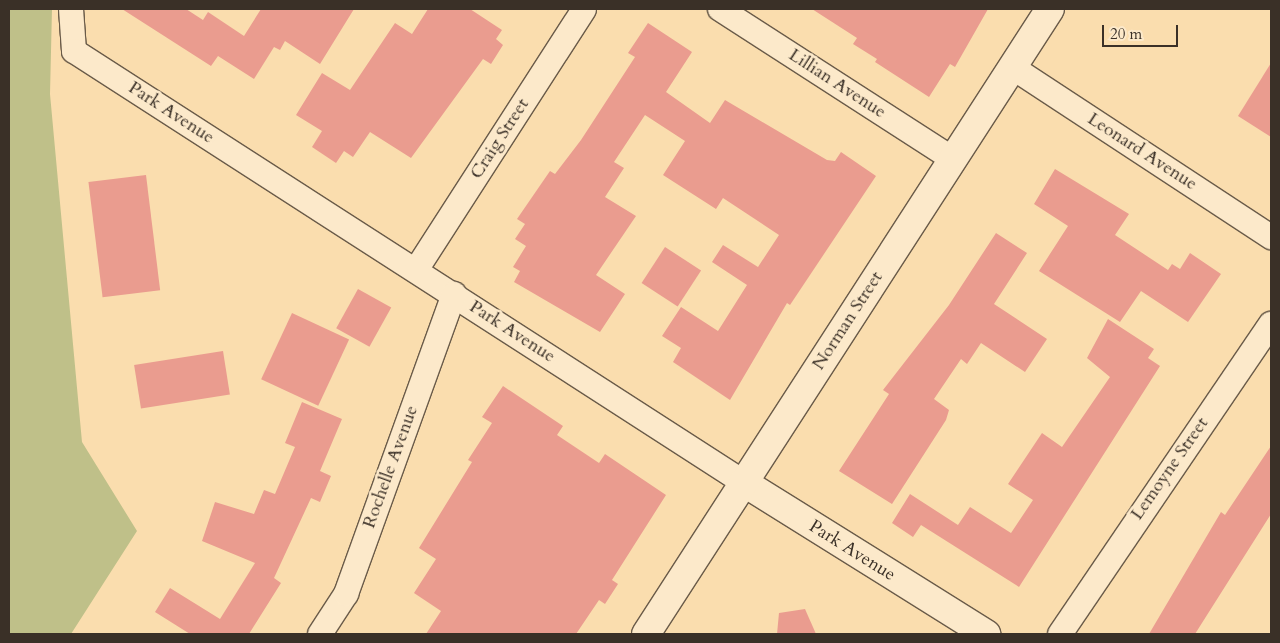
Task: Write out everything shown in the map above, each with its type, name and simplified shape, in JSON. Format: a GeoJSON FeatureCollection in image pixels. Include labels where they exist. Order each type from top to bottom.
{"type":"FeatureCollection","features":[{"type":"Feature","properties":{"kind":"street","name":"Park Avenue"},"geometry":{"type":"LineString","coordinates":[[71,9],[74,51],[454,294],[743,482],[986,634]]}},
{"type":"Feature","properties":{"kind":"street","name":"Craig Street"},"geometry":{"type":"LineString","coordinates":[[416,270],[584,9]]}},
{"type":"Feature","properties":{"kind":"street","name":"Lillian Avenue"},"geometry":{"type":"LineString","coordinates":[[720,9],[954,160]]}},
{"type":"Feature","properties":{"kind":"street","name":"Norman Street"},"geometry":{"type":"LineString","coordinates":[[646,634],[1050,9]]}},
{"type":"Feature","properties":{"kind":"street","name":"Leonard Avenue"},"geometry":{"type":"LineString","coordinates":[[1012,67],[1271,237]]}},
{"type":"Feature","properties":{"kind":"street","name":"Rochelle Avenue"},"geometry":{"type":"LineString","coordinates":[[320,634],[346,594],[454,294]]}},
{"type":"Feature","properties":{"kind":"street","name":"Lemoyne Street"},"geometry":{"type":"LineString","coordinates":[[1065,625],[1271,324]]}},
{"type":"Feature","properties":{"kind":"green space"},"geometry":{"type":"Polygon","coordinates":[[[9,9],[52,9],[50,94],[82,442],[137,531],[71,634],[9,634],[9,9]]]}},
{"type":"Feature","properties":{"kind":"building"},"geometry":{"type":"Polygon","coordinates":[[[122,9],[186,9],[203,20],[208,12],[244,36],[261,9],[354,9],[320,64],[285,41],[280,50],[274,47],[254,79],[218,56],[211,66],[122,9]]]}},
{"type":"Feature","properties":{"kind":"building"},"geometry":{"type":"Polygon","coordinates":[[[428,9],[470,9],[502,30],[496,39],[503,45],[491,64],[483,59],[411,158],[370,132],[353,157],[344,151],[336,163],[312,147],[322,131],[296,115],[322,73],[350,90],[395,23],[412,34],[428,9]]]}},
{"type":"Feature","properties":{"kind":"building"},"geometry":{"type":"Polygon","coordinates":[[[812,9],[988,9],[955,67],[950,64],[929,97],[875,62],[877,59],[853,44],[857,38],[812,9]]]}},
{"type":"Feature","properties":{"kind":"building"},"geometry":{"type":"Polygon","coordinates":[[[648,23],[692,52],[666,92],[710,123],[725,100],[827,160],[835,161],[841,152],[876,176],[790,305],[787,303],[730,400],[673,362],[681,348],[662,336],[681,307],[718,331],[747,285],[712,262],[723,245],[758,267],[779,235],[723,198],[716,209],[663,175],[685,141],[645,115],[614,162],[624,168],[605,197],[636,216],[596,275],[625,294],[600,332],[514,282],[520,271],[513,267],[526,246],[515,239],[525,224],[517,219],[550,171],[555,174],[581,140],[635,57],[628,53],[648,23]]]}},
{"type":"Feature","properties":{"kind":"building"},"geometry":{"type":"Polygon","coordinates":[[[1271,63],[1271,137],[1238,116],[1271,63]]]}},
{"type":"Feature","properties":{"kind":"building"},"geometry":{"type":"Polygon","coordinates":[[[1055,169],[1129,214],[1115,235],[1168,270],[1172,264],[1180,269],[1190,253],[1221,274],[1188,322],[1141,291],[1120,322],[1039,271],[1068,226],[1034,204],[1055,169]]]}},
{"type":"Feature","properties":{"kind":"building"},"geometry":{"type":"Polygon","coordinates":[[[146,175],[160,290],[103,297],[88,182],[146,175]]]}},
{"type":"Feature","properties":{"kind":"building"},"geometry":{"type":"Polygon","coordinates":[[[996,233],[1027,253],[994,304],[1047,339],[1025,372],[981,343],[967,364],[961,359],[934,399],[949,410],[946,420],[892,504],[839,471],[889,394],[883,390],[949,305],[996,233]]]}},
{"type":"Feature","properties":{"kind":"building"},"geometry":{"type":"Polygon","coordinates":[[[665,247],[701,270],[678,306],[642,283],[665,247]]]}},
{"type":"Feature","properties":{"kind":"building"},"geometry":{"type":"Polygon","coordinates":[[[358,289],[391,307],[369,347],[336,328],[358,289]]]}},
{"type":"Feature","properties":{"kind":"building"},"geometry":{"type":"Polygon","coordinates":[[[292,313],[349,340],[318,406],[261,379],[292,313]]]}},
{"type":"Feature","properties":{"kind":"building"},"geometry":{"type":"Polygon","coordinates":[[[1108,319],[1154,349],[1148,358],[1160,366],[1019,587],[921,525],[913,537],[892,523],[910,494],[958,525],[970,507],[1011,533],[1033,500],[1008,484],[1042,433],[1062,447],[1110,377],[1087,358],[1108,319]]]}},
{"type":"Feature","properties":{"kind":"building"},"geometry":{"type":"Polygon","coordinates":[[[223,351],[230,394],[141,409],[134,365],[223,351]]]}},
{"type":"Feature","properties":{"kind":"building"},"geometry":{"type":"Polygon","coordinates":[[[503,386],[563,426],[557,435],[599,463],[605,454],[666,495],[612,580],[618,584],[605,604],[599,600],[576,634],[426,634],[441,611],[414,593],[436,559],[419,548],[472,462],[468,460],[492,423],[482,417],[503,386]]]}},
{"type":"Feature","properties":{"kind":"building"},"geometry":{"type":"Polygon","coordinates":[[[302,402],[342,419],[320,471],[331,476],[320,502],[311,498],[274,578],[281,583],[249,634],[190,634],[155,612],[170,588],[220,619],[255,563],[202,541],[215,502],[254,514],[264,490],[275,494],[295,447],[285,443],[302,402]]]}},
{"type":"Feature","properties":{"kind":"building"},"geometry":{"type":"Polygon","coordinates":[[[1271,446],[1271,514],[1195,634],[1149,634],[1221,512],[1225,515],[1271,446]]]}},
{"type":"Feature","properties":{"kind":"building"},"geometry":{"type":"Polygon","coordinates":[[[805,609],[816,634],[777,634],[779,613],[805,609]]]}}]}
